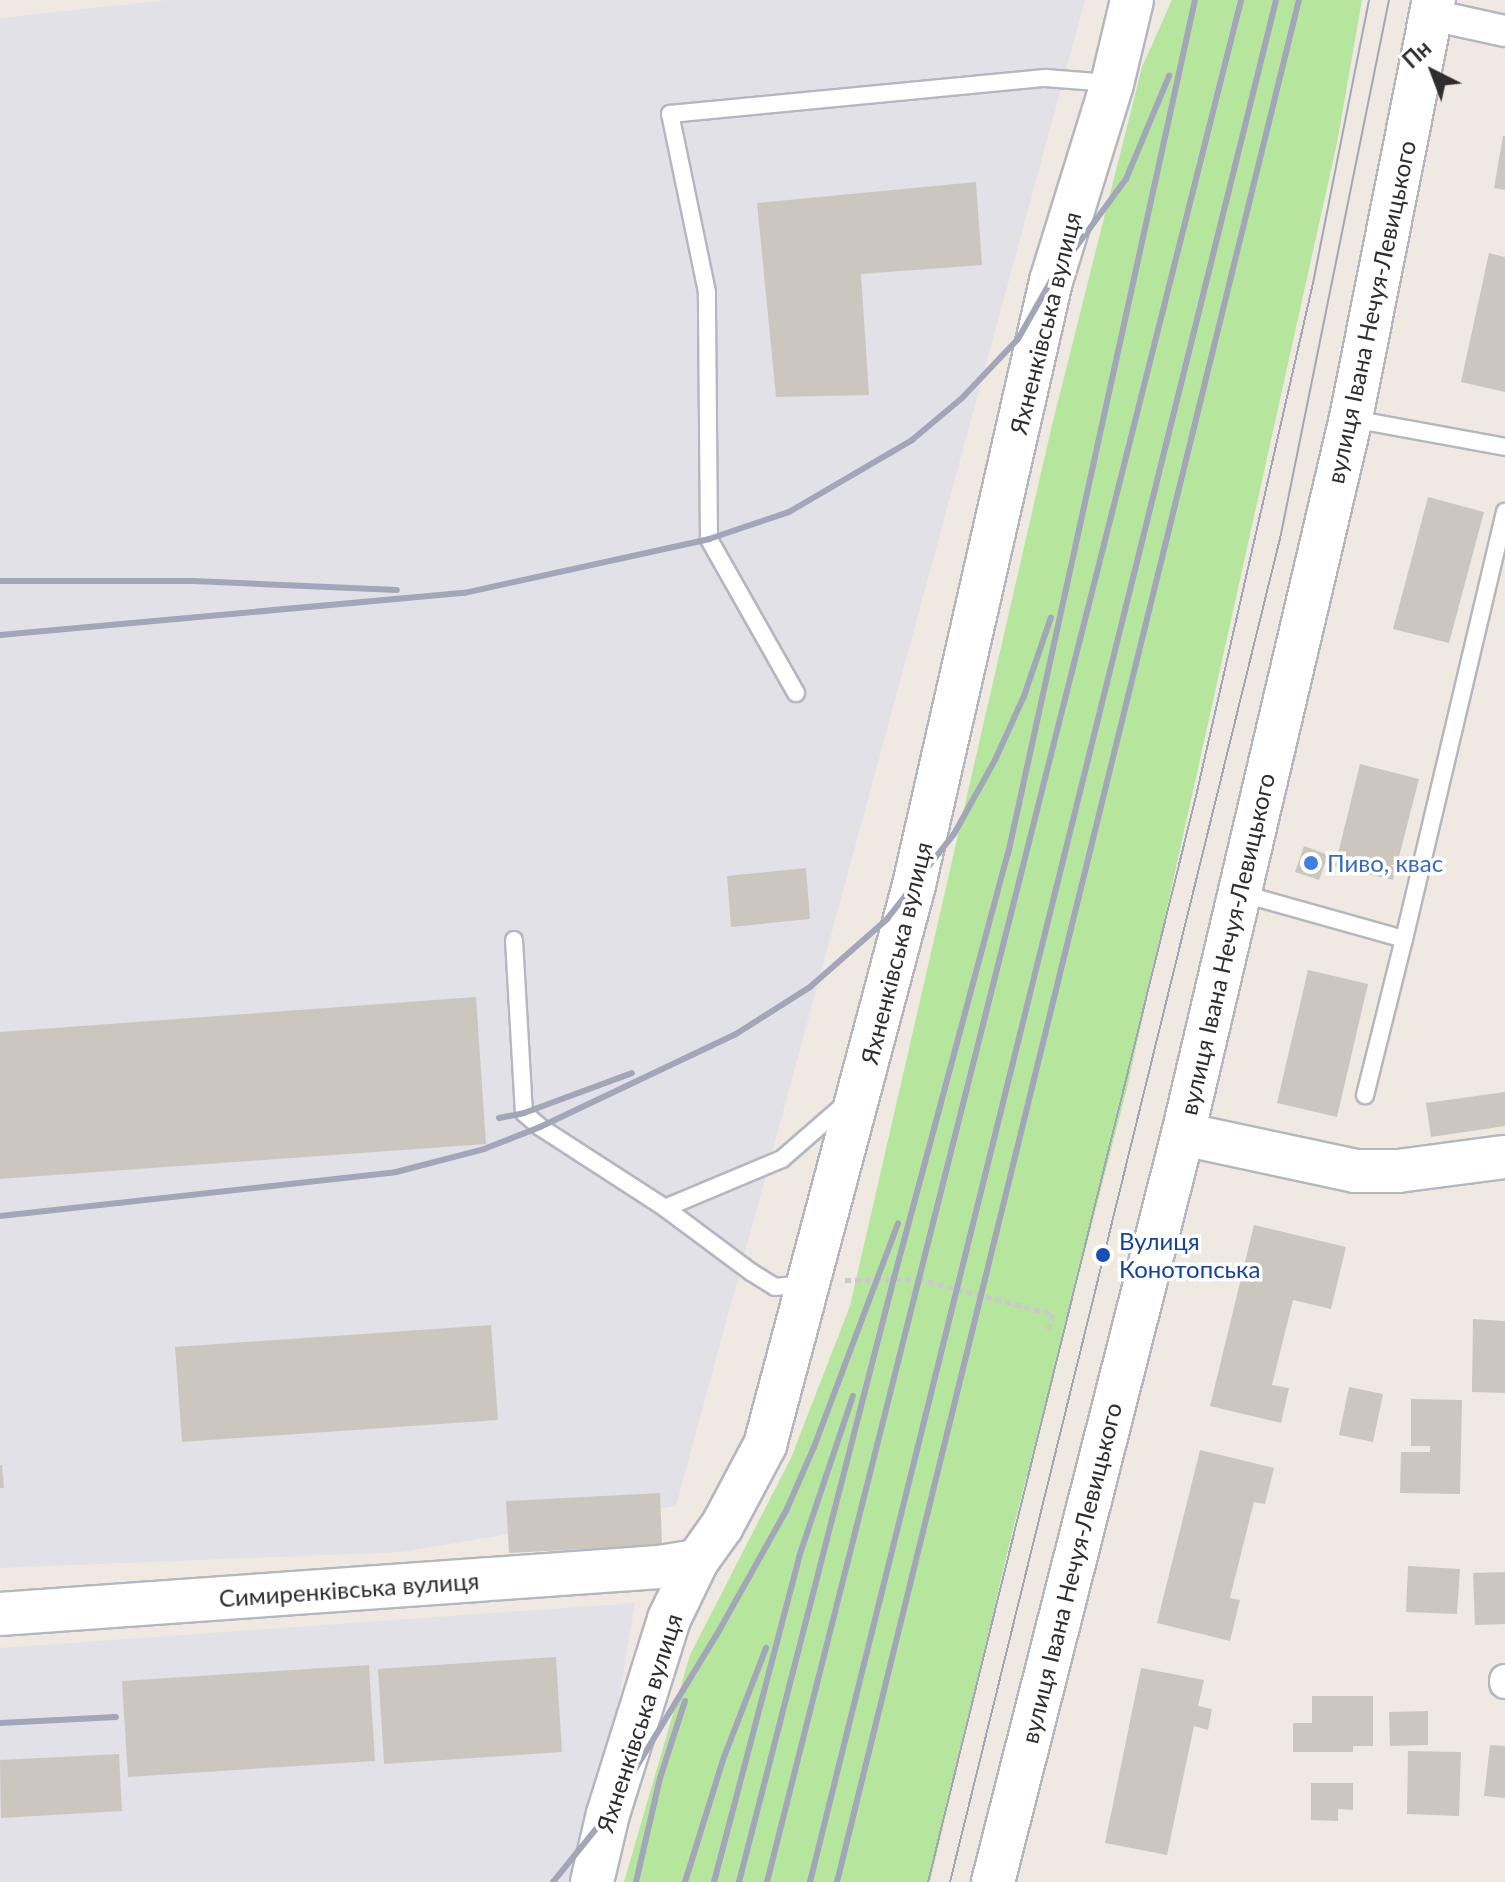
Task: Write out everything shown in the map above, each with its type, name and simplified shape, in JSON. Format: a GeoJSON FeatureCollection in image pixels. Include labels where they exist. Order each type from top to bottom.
{"type":"FeatureCollection","features":[{"type":"Feature","properties":{"kind":"main road","name":"Яхненківська вулиця"},"geometry":{"type":"LineString","coordinates":[[592,1882],[653,1662],[669,1619],[697,1561],[722,1526],[765,1445],[811,1284],[914,885],[1051,281],[1112,84],[1132,0]]}},
{"type":"Feature","properties":{"kind":"main road","name":"вулиця Івана Нечуя-Левицького"},"geometry":{"type":"LineString","coordinates":[[993,1882],[1183,1134],[1351,418],[1433,7]]}},
{"type":"Feature","properties":{"kind":"main road"},"geometry":{"type":"LineString","coordinates":[[1183,1134],[1355,1171],[1398,1171],[1505,1157]]}},
{"type":"Feature","properties":{"kind":"main road","name":"Симиренківська вулиця"},"geometry":{"type":"LineString","coordinates":[[0,1614],[659,1567],[697,1561]]}},
{"type":"Feature","properties":{"kind":"street"},"geometry":{"type":"LineString","coordinates":[[1433,7],[1505,31]]}},
{"type":"Feature","properties":{"kind":"lane"},"geometry":{"type":"LineString","coordinates":[[796,693],[709,539],[707,292],[670,114],[1045,78],[1112,84]]}},
{"type":"Feature","properties":{"kind":"lane"},"geometry":{"type":"LineString","coordinates":[[1351,418],[1505,447]]}},
{"type":"Feature","properties":{"kind":"lane"},"geometry":{"type":"LineString","coordinates":[[1365,1095],[1505,512]]}},
{"type":"Feature","properties":{"kind":"lane"},"geometry":{"type":"LineString","coordinates":[[1239,893],[1404,939]]}},
{"type":"Feature","properties":{"kind":"lane"},"geometry":{"type":"LineString","coordinates":[[514,940],[524,1113],[775,1287],[811,1284]]}},
{"type":"Feature","properties":{"kind":"lane"},"geometry":{"type":"LineString","coordinates":[[665,1208],[782,1159],[862,1088]]}},
{"type":"Feature","properties":{"kind":"path"},"geometry":{"type":"LineString","coordinates":[[811,1284],[863,1278],[918,1279],[1053,1314],[1048,1332]]}},
{"type":"Feature","properties":{"kind":"shaded area"},"geometry":{"type":"Polygon","coordinates":[[[167,0],[1085,0],[676,1506],[402,1552],[0,1568],[0,18],[167,0]]]}},
{"type":"Feature","properties":{"kind":"shaded area"},"geometry":{"type":"Polygon","coordinates":[[[635,1603],[611,1747],[578,1882],[0,1882],[0,1648],[635,1603]]]}},
{"type":"Feature","properties":{"kind":"green space"},"geometry":{"type":"Polygon","coordinates":[[[1172,0],[1362,0],[1337,143],[1127,1088],[1011,1537],[930,1882],[624,1882],[690,1655],[791,1458],[850,1306],[1052,425],[1142,67],[1172,0]]]}},
{"type":"Feature","properties":{"kind":"building"},"geometry":{"type":"Polygon","coordinates":[[[1505,136],[1505,190],[1494,188],[1505,136]]]}},
{"type":"Feature","properties":{"kind":"building"},"geometry":{"type":"Polygon","coordinates":[[[976,182],[982,265],[861,274],[869,395],[776,397],[757,203],[976,182]]]}},
{"type":"Feature","properties":{"kind":"building"},"geometry":{"type":"Polygon","coordinates":[[[1489,253],[1505,257],[1505,392],[1461,382],[1489,253]]]}},
{"type":"Feature","properties":{"kind":"building"},"geometry":{"type":"Polygon","coordinates":[[[1428,497],[1484,512],[1449,643],[1393,629],[1428,497]]]}},
{"type":"Feature","properties":{"kind":"building"},"geometry":{"type":"Polygon","coordinates":[[[1360,764],[1419,779],[1393,880],[1335,866],[1360,764]]]}},
{"type":"Feature","properties":{"kind":"building","name":"Пиво, квас"},"geometry":{"type":"Polygon","coordinates":[[[1304,846],[1328,855],[1319,880],[1295,872],[1304,846]]]}},
{"type":"Feature","properties":{"kind":"building"},"geometry":{"type":"Polygon","coordinates":[[[806,868],[810,919],[731,927],[727,876],[806,868]]]}},
{"type":"Feature","properties":{"kind":"building"},"geometry":{"type":"Polygon","coordinates":[[[1308,970],[1368,984],[1337,1117],[1277,1103],[1308,970]]]}},
{"type":"Feature","properties":{"kind":"building"},"geometry":{"type":"Polygon","coordinates":[[[476,997],[486,1144],[0,1179],[0,1032],[476,997]]]}},
{"type":"Feature","properties":{"kind":"building"},"geometry":{"type":"Polygon","coordinates":[[[1505,1092],[1505,1126],[1431,1137],[1426,1103],[1505,1092]]]}},
{"type":"Feature","properties":{"kind":"building"},"geometry":{"type":"Polygon","coordinates":[[[1254,1225],[1346,1247],[1331,1309],[1293,1300],[1272,1385],[1289,1388],[1281,1423],[1210,1406],[1254,1225]]]}},
{"type":"Feature","properties":{"kind":"building"},"geometry":{"type":"Polygon","coordinates":[[[1473,1319],[1505,1321],[1505,1393],[1472,1392],[1473,1319]]]}},
{"type":"Feature","properties":{"kind":"building"},"geometry":{"type":"Polygon","coordinates":[[[491,1325],[498,1420],[182,1442],[175,1347],[491,1325]]]}},
{"type":"Feature","properties":{"kind":"building"},"geometry":{"type":"Polygon","coordinates":[[[1349,1387],[1383,1394],[1373,1442],[1339,1435],[1349,1387]]]}},
{"type":"Feature","properties":{"kind":"building"},"geometry":{"type":"Polygon","coordinates":[[[1411,1399],[1462,1400],[1460,1494],[1400,1493],[1401,1452],[1430,1452],[1430,1446],[1411,1446],[1411,1399]]]}},
{"type":"Feature","properties":{"kind":"building"},"geometry":{"type":"Polygon","coordinates":[[[1200,1450],[1274,1468],[1265,1504],[1254,1502],[1230,1598],[1240,1600],[1230,1641],[1157,1623],[1200,1450]]]}},
{"type":"Feature","properties":{"kind":"building"},"geometry":{"type":"Polygon","coordinates":[[[2,1465],[4,1488],[0,1488],[2,1465]]]}},
{"type":"Feature","properties":{"kind":"building"},"geometry":{"type":"Polygon","coordinates":[[[660,1493],[662,1545],[509,1553],[506,1501],[660,1493]]]}},
{"type":"Feature","properties":{"kind":"building"},"geometry":{"type":"Polygon","coordinates":[[[1408,1566],[1460,1569],[1457,1614],[1406,1612],[1408,1566]]]}},
{"type":"Feature","properties":{"kind":"building"},"geometry":{"type":"Polygon","coordinates":[[[1505,1572],[1505,1624],[1475,1625],[1473,1573],[1505,1572]]]}},
{"type":"Feature","properties":{"kind":"building"},"geometry":{"type":"Polygon","coordinates":[[[556,1657],[562,1752],[384,1764],[378,1669],[556,1657]]]}},
{"type":"Feature","properties":{"kind":"building"},"geometry":{"type":"Polygon","coordinates":[[[369,1665],[375,1761],[128,1777],[122,1681],[369,1665]]]}},
{"type":"Feature","properties":{"kind":"building"},"geometry":{"type":"Polygon","coordinates":[[[1141,1668],[1204,1680],[1198,1706],[1212,1709],[1208,1730],[1194,1726],[1167,1855],[1105,1843],[1141,1668]]]}},
{"type":"Feature","properties":{"kind":"building"},"geometry":{"type":"Polygon","coordinates":[[[1312,1696],[1373,1696],[1373,1746],[1353,1746],[1353,1752],[1293,1752],[1293,1723],[1312,1723],[1312,1696]]]}},
{"type":"Feature","properties":{"kind":"building"},"geometry":{"type":"Polygon","coordinates":[[[1428,1711],[1428,1745],[1390,1746],[1389,1712],[1428,1711]]]}},
{"type":"Feature","properties":{"kind":"building"},"geometry":{"type":"Polygon","coordinates":[[[1490,1745],[1505,1746],[1505,1798],[1484,1796],[1490,1745]]]}},
{"type":"Feature","properties":{"kind":"building"},"geometry":{"type":"Polygon","coordinates":[[[1408,1751],[1461,1752],[1459,1816],[1407,1814],[1408,1751]]]}},
{"type":"Feature","properties":{"kind":"building"},"geometry":{"type":"Polygon","coordinates":[[[119,1754],[122,1811],[1,1818],[0,1760],[119,1754]]]}},
{"type":"Feature","properties":{"kind":"building"},"geometry":{"type":"Polygon","coordinates":[[[1311,1783],[1353,1783],[1353,1810],[1338,1809],[1338,1821],[1311,1820],[1311,1783]]]}},
{"type":"Feature","properties":{"kind":"tram line"},"geometry":{"type":"LineString","coordinates":[[928,1882],[1196,796],[1313,283],[1369,0]]}},
{"type":"Feature","properties":{"kind":"tram line"},"geometry":{"type":"LineString","coordinates":[[950,1882],[1281,534],[1389,0]]}},
{"type":"Feature","properties":{"kind":"railway"},"geometry":{"type":"LineString","coordinates":[[739,1882],[894,1278],[1008,854],[1195,0]]}},
{"type":"Feature","properties":{"kind":"railway"},"geometry":{"type":"LineString","coordinates":[[767,1882],[1241,0]]}},
{"type":"Feature","properties":{"kind":"railway"},"geometry":{"type":"LineString","coordinates":[[810,1882],[1276,0]]}},
{"type":"Feature","properties":{"kind":"railway"},"geometry":{"type":"LineString","coordinates":[[837,1882],[1299,0]]}},
{"type":"Feature","properties":{"kind":"railway"},"geometry":{"type":"LineString","coordinates":[[0,635],[464,593],[709,539],[789,512],[912,440],[962,398],[1018,339],[1051,281],[1126,179],[1169,76]]}},
{"type":"Feature","properties":{"kind":"railway"},"geometry":{"type":"LineString","coordinates":[[0,581],[193,581],[397,590]]}},
{"type":"Feature","properties":{"kind":"railway"},"geometry":{"type":"LineString","coordinates":[[0,1216],[396,1172],[484,1149],[540,1127],[736,1034],[810,987],[887,919],[954,834],[995,760],[1024,696],[1051,617]]}},
{"type":"Feature","properties":{"kind":"railway"},"geometry":{"type":"LineString","coordinates":[[499,1118],[524,1113],[632,1073]]}},
{"type":"Feature","properties":{"kind":"railway"},"geometry":{"type":"LineString","coordinates":[[553,1882],[608,1814],[716,1636],[786,1511],[814,1447],[898,1223]]}},
{"type":"Feature","properties":{"kind":"railway"},"geometry":{"type":"LineString","coordinates":[[714,1882],[799,1557],[853,1396]]}},
{"type":"Feature","properties":{"kind":"railway"},"geometry":{"type":"LineString","coordinates":[[685,1882],[724,1757],[766,1648]]}},
{"type":"Feature","properties":{"kind":"railway"},"geometry":{"type":"LineString","coordinates":[[636,1882],[660,1778],[685,1701]]}},
{"type":"Feature","properties":{"kind":"railway"},"geometry":{"type":"LineString","coordinates":[[0,1723],[116,1717]]}},
{"type":"Feature","properties":{"kind":"place","name":"Пиво, квас"},"geometry":{"type":"Point","coordinates":[1311,863]}},
{"type":"Feature","properties":{"kind":"place","name":"Вулиця Конотопська"},"geometry":{"type":"Point","coordinates":[1103,1255]}}]}
